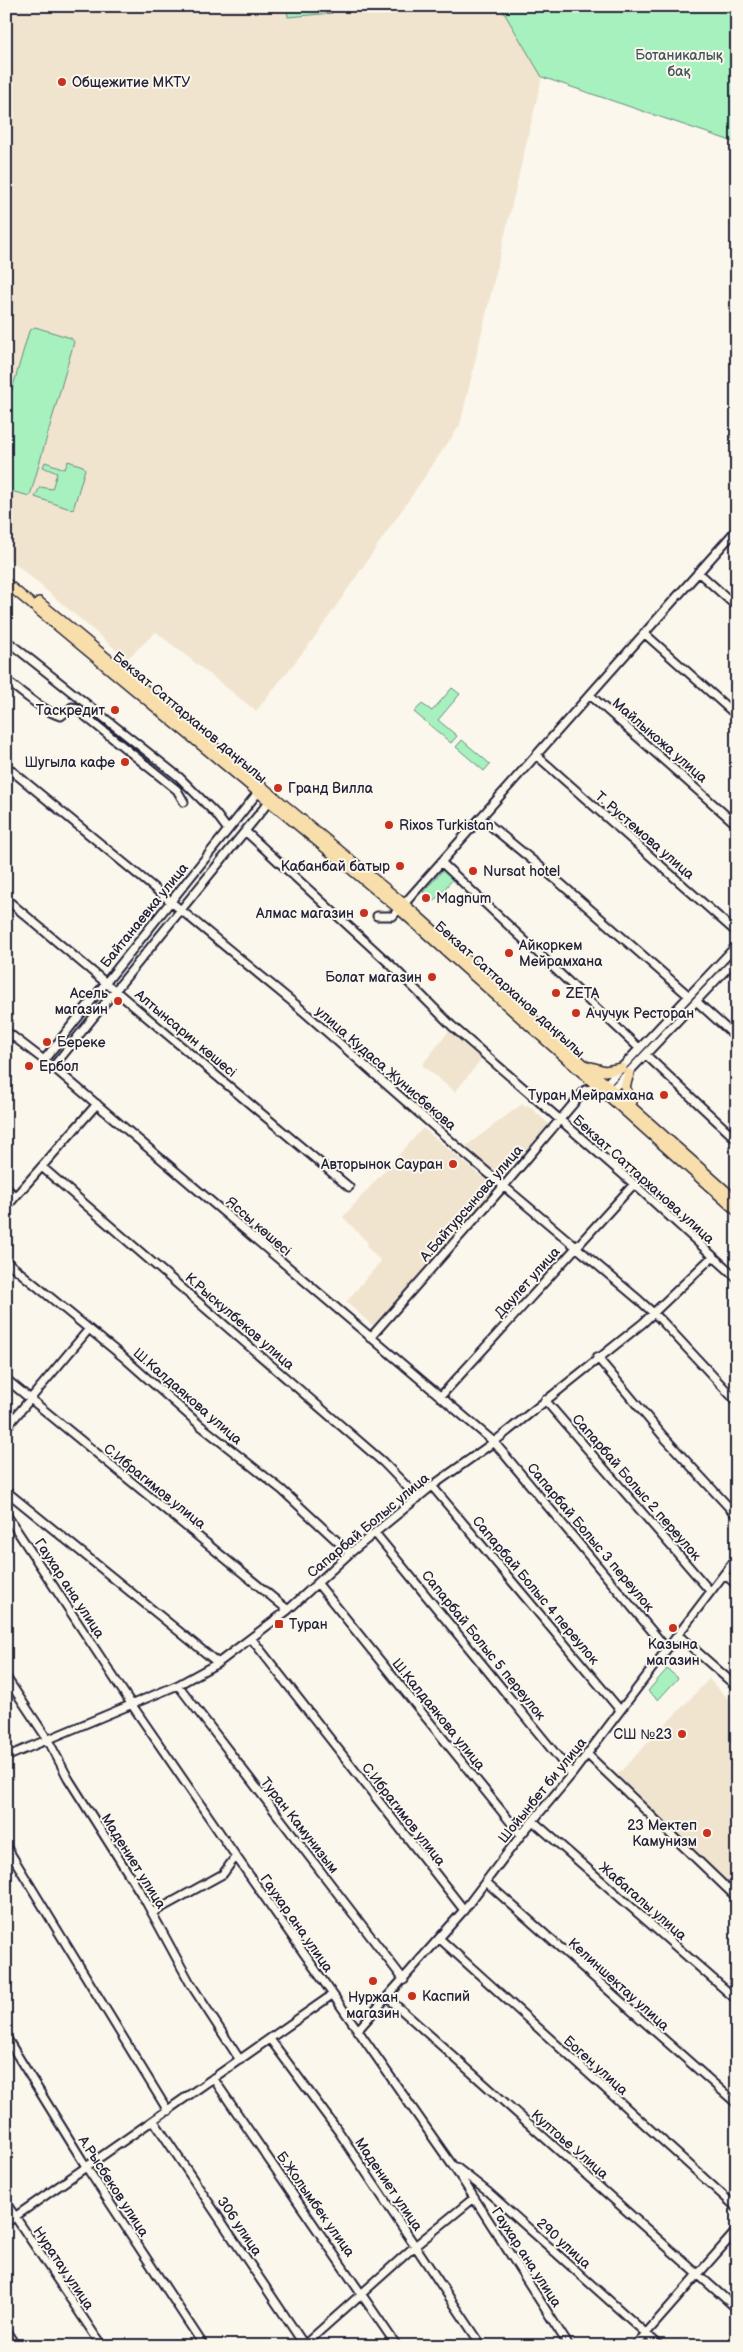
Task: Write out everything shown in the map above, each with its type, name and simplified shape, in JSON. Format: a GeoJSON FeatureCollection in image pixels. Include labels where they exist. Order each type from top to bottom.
{"type":"FeatureCollection","features":[{"type":"Feature","properties":{"kind":"main road","name":"Бекзат Саттарханов даңғылы"},"geometry":{"type":"LineString","coordinates":[[6,575],[216,752]]}},
{"type":"Feature","properties":{"kind":"main road","name":"Бекзат Саттарханов даңғылы"},"geometry":{"type":"LineString","coordinates":[[6,583],[261,788],[402,906],[583,1064],[604,1089]]}},
{"type":"Feature","properties":{"kind":"main road","name":"Бекзат Саттарханов даңғылы"},"geometry":{"type":"LineString","coordinates":[[402,906],[604,1089],[640,1117],[737,1200]]}},
{"type":"Feature","properties":{"kind":"main road"},"geometry":{"type":"LineString","coordinates":[[583,1064],[605,1071],[625,1071],[626,1090],[640,1117]]}},
{"type":"Feature","properties":{"kind":"main road","name":"Бекзат Саттарханов даңғылы"},"geometry":{"type":"LineString","coordinates":[[640,1117],[737,1210]]}},
{"type":"Feature","properties":{"kind":"street"},"geometry":{"type":"LineString","coordinates":[[377,916],[393,916],[737,529]]}},
{"type":"Feature","properties":{"kind":"street"},"geometry":{"type":"LineString","coordinates":[[698,572],[737,606]]}},
{"type":"Feature","properties":{"kind":"street"},"geometry":{"type":"LineString","coordinates":[[644,633],[737,716]]}},
{"type":"Feature","properties":{"kind":"street"},"geometry":{"type":"LineString","coordinates":[[6,640],[179,777],[216,814],[228,830]]}},
{"type":"Feature","properties":{"kind":"street"},"geometry":{"type":"LineString","coordinates":[[6,680],[32,701],[55,714],[61,716],[72,706],[75,708],[177,790],[184,802]]}},
{"type":"Feature","properties":{"kind":"street","name":"Майлыкожа улица"},"geometry":{"type":"LineString","coordinates":[[590,695],[737,824]]}},
{"type":"Feature","properties":{"kind":"street","name":"Т. Рустемова улица"},"geometry":{"type":"LineString","coordinates":[[536,755],[737,933]]}},
{"type":"Feature","properties":{"kind":"street","name":"улица Кудаса Жунисбекова"},"geometry":{"type":"LineString","coordinates":[[6,766],[294,1004],[576,1247],[653,1314],[737,1402]]}},
{"type":"Feature","properties":{"kind":"street","name":"Байтанаевка улица"},"geometry":{"type":"LineString","coordinates":[[44,1060],[261,788]]}},
{"type":"Feature","properties":{"kind":"street","name":"Байтанаевка улица"},"geometry":{"type":"LineString","coordinates":[[53,1067],[272,798]]}},
{"type":"Feature","properties":{"kind":"street"},"geometry":{"type":"LineString","coordinates":[[481,818],[560,883],[689,996]]}},
{"type":"Feature","properties":{"kind":"street","name":"Бекзат Саттарханова улица"},"geometry":{"type":"LineString","coordinates":[[245,831],[418,991],[452,1026],[634,1184],[737,1278]]}},
{"type":"Feature","properties":{"kind":"street"},"geometry":{"type":"LineString","coordinates":[[441,862],[639,1048]]}},
{"type":"Feature","properties":{"kind":"street","name":"Алтынсарин көшесі"},"geometry":{"type":"LineString","coordinates":[[6,898],[107,981],[349,1187]]}},
{"type":"Feature","properties":{"kind":"street"},"geometry":{"type":"LineString","coordinates":[[625,1071],[639,1048],[737,945]]}},
{"type":"Feature","properties":{"kind":"street"},"geometry":{"type":"LineString","coordinates":[[625,1071],[646,1055],[737,958]]}},
{"type":"Feature","properties":{"kind":"street"},"geometry":{"type":"LineString","coordinates":[[696,1001],[737,1038]]}},
{"type":"Feature","properties":{"kind":"street","name":"Яссы көшесі"},"geometry":{"type":"LineString","coordinates":[[6,1031],[53,1067],[494,1442]]}},
{"type":"Feature","properties":{"kind":"street"},"geometry":{"type":"LineString","coordinates":[[646,1055],[737,1140]]}},
{"type":"Feature","properties":{"kind":"street","name":"А.Байтурсынова улица"},"geometry":{"type":"LineString","coordinates":[[370,1338],[585,1090],[604,1089],[625,1071]]}},
{"type":"Feature","properties":{"kind":"street"},"geometry":{"type":"LineString","coordinates":[[6,1208],[96,1104]]}},
{"type":"Feature","properties":{"kind":"street","name":"К.Рыскулбеков улица"},"geometry":{"type":"LineString","coordinates":[[42,1167],[383,1462],[418,1498]]}},
{"type":"Feature","properties":{"kind":"street","name":"Даулет улица"},"geometry":{"type":"LineString","coordinates":[[440,1397],[634,1184]]}},
{"type":"Feature","properties":{"kind":"street"},"geometry":{"type":"LineString","coordinates":[[6,1187],[16,1197]]}},
{"type":"Feature","properties":{"kind":"street","name":"Сапарбай Болыс улица"},"geometry":{"type":"LineString","coordinates":[[6,1756],[178,1685],[218,1663],[288,1610],[350,1553],[432,1486],[494,1442],[597,1357],[653,1314],[712,1257]]}},
{"type":"Feature","properties":{"kind":"street","name":"Ш.Калдаякова улица"},"geometry":{"type":"LineString","coordinates":[[6,1261],[89,1329],[201,1426],[282,1490],[350,1553]]}},
{"type":"Feature","properties":{"kind":"street"},"geometry":{"type":"LineString","coordinates":[[6,1428],[31,1401],[89,1329]]}},
{"type":"Feature","properties":{"kind":"street"},"geometry":{"type":"LineString","coordinates":[[597,1357],[663,1436],[737,1516]]}},
{"type":"Feature","properties":{"kind":"street","name":"С.Ибрагимов улица"},"geometry":{"type":"LineString","coordinates":[[6,1379],[288,1610]]}},
{"type":"Feature","properties":{"kind":"street","name":"Сапарбай Болыс 2 переулок"},"geometry":{"type":"LineString","coordinates":[[545,1400],[710,1591]]}},
{"type":"Feature","properties":{"kind":"street","name":"Сапарбай Болыс 3 переулок"},"geometry":{"type":"LineString","coordinates":[[494,1442],[667,1649]]}},
{"type":"Feature","properties":{"kind":"street","name":"Сапарбай Болыс 4 переулок"},"geometry":{"type":"LineString","coordinates":[[432,1486],[620,1710]]}},
{"type":"Feature","properties":{"kind":"street"},"geometry":{"type":"LineString","coordinates":[[6,1491],[218,1663]]}},
{"type":"Feature","properties":{"kind":"street","name":"Гаухар ана улица"},"geometry":{"type":"LineString","coordinates":[[6,1514],[236,1856],[450,2162],[569,2346]]}},
{"type":"Feature","properties":{"kind":"street","name":"Сапарбай Болыс 5 переулок"},"geometry":{"type":"LineString","coordinates":[[375,1532],[572,1774]]}},
{"type":"Feature","properties":{"kind":"street","name":"Шойынбет би улица"},"geometry":{"type":"LineString","coordinates":[[357,2031],[464,1910],[521,1835],[572,1774],[737,1556]]}},
{"type":"Feature","properties":{"kind":"street"},"geometry":{"type":"LineString","coordinates":[[724,1574],[737,1585]]}},
{"type":"Feature","properties":{"kind":"street","name":"Ш.Калдаякова улица"},"geometry":{"type":"LineString","coordinates":[[318,1584],[521,1835]]}},
{"type":"Feature","properties":{"kind":"street"},"geometry":{"type":"LineString","coordinates":[[678,1635],[737,1687]]}},
{"type":"Feature","properties":{"kind":"street","name":"С.Ибрагимов улица"},"geometry":{"type":"LineString","coordinates":[[251,1638],[464,1910]]}},
{"type":"Feature","properties":{"kind":"street","name":"Мадениет улица"},"geometry":{"type":"LineString","coordinates":[[6,1677],[48,1740],[68,1778],[152,1913],[190,1983],[240,2060]]}},
{"type":"Feature","properties":{"kind":"street","name":"Туран Камунизым"},"geometry":{"type":"LineString","coordinates":[[178,1685],[404,1980]]}},
{"type":"Feature","properties":{"kind":"street"},"geometry":{"type":"LineString","coordinates":[[587,1754],[737,1898]]}},
{"type":"Feature","properties":{"kind":"street","name":"Жабагалы улица"},"geometry":{"type":"LineString","coordinates":[[533,1821],[737,2000]]}},
{"type":"Feature","properties":{"kind":"street"},"geometry":{"type":"LineString","coordinates":[[6,1846],[168,2110]]}},
{"type":"Feature","properties":{"kind":"street"},"geometry":{"type":"LineString","coordinates":[[152,1913],[224,1874],[236,1856]]}},
{"type":"Feature","properties":{"kind":"street","name":"Келиншектау улица"},"geometry":{"type":"LineString","coordinates":[[486,1882],[737,2104]]}},
{"type":"Feature","properties":{"kind":"street","name":"Боген улица"},"geometry":{"type":"LineString","coordinates":[[440,1938],[737,2208]]}},
{"type":"Feature","properties":{"kind":"street"},"geometry":{"type":"LineString","coordinates":[[6,2224],[332,1995]]}},
{"type":"Feature","properties":{"kind":"street","name":"Култоье Улица"},"geometry":{"type":"LineString","coordinates":[[388,1998],[596,2183],[649,2233],[737,2308]]}},
{"type":"Feature","properties":{"kind":"street","name":"А.Рысбеков улица"},"geometry":{"type":"LineString","coordinates":[[6,2037],[87,2168],[204,2346]]}},
{"type":"Feature","properties":{"kind":"street","name":"Мадениет улица"},"geometry":{"type":"LineString","coordinates":[[270,2039],[339,2132],[482,2346]]}},
{"type":"Feature","properties":{"kind":"street","name":"Б.Жолымбек улица"},"geometry":{"type":"LineString","coordinates":[[213,2078],[397,2346]]}},
{"type":"Feature","properties":{"kind":"street","name":"306 улица"},"geometry":{"type":"LineString","coordinates":[[154,2121],[305,2345]]}},
{"type":"Feature","properties":{"kind":"street","name":"290 улица"},"geometry":{"type":"LineString","coordinates":[[450,2162],[488,2192],[660,2346]]}},
{"type":"Feature","properties":{"kind":"street"},"geometry":{"type":"LineString","coordinates":[[305,2345],[363,2295],[415,2246],[474,2198]]}},
{"type":"Feature","properties":{"kind":"street","name":"Нуратау улица"},"geometry":{"type":"LineString","coordinates":[[6,2203],[102,2346]]}},
{"type":"Feature","properties":{"kind":"street"},"geometry":{"type":"LineString","coordinates":[[636,2346],[737,2230]]}},
{"type":"Feature","properties":{"kind":"street"},"geometry":{"type":"LineString","coordinates":[[6,2331],[16,2346]]}},
{"type":"Feature","properties":{"kind":"shaded area"},"geometry":{"type":"Polygon","coordinates":[[[6,6],[737,6],[737,143],[542,77],[460,425],[315,637],[256,711],[156,632],[127,659],[6,556],[6,6]]]}},
{"type":"Feature","properties":{"kind":"shaded area"},"geometry":{"type":"Polygon","coordinates":[[[452,1027],[484,1056],[455,1092],[422,1065],[452,1027]]]}},
{"type":"Feature","properties":{"kind":"shaded area"},"geometry":{"type":"Polygon","coordinates":[[[522,1104],[525,1107],[528,1105],[549,1124],[502,1179],[466,1146],[522,1104]]]}},
{"type":"Feature","properties":{"kind":"shaded area","name":"Авторынок Сауран"},"geometry":{"type":"Polygon","coordinates":[[[423,1128],[495,1188],[373,1326],[346,1302],[381,1261],[366,1246],[368,1243],[343,1217],[423,1128]]]}},
{"type":"Feature","properties":{"kind":"shaded area","name":"23 Мектеп Камунизм"},"geometry":{"type":"Polygon","coordinates":[[[709,1679],[737,1708],[737,1891],[617,1775],[709,1679]]]}},
{"type":"Feature","properties":{"kind":"green space"},"geometry":{"type":"Polygon","coordinates":[[[287,6],[332,6],[332,13],[288,17],[287,6]]]}},
{"type":"Feature","properties":{"kind":"green space","name":"Ботаникалық бақ"},"geometry":{"type":"Polygon","coordinates":[[[500,6],[737,6],[737,143],[542,77],[500,6]]]}},
{"type":"Feature","properties":{"kind":"green space"},"geometry":{"type":"Polygon","coordinates":[[[35,327],[71,338],[74,342],[30,496],[6,490],[6,400],[10,397],[29,331],[35,327]]]}},
{"type":"Feature","properties":{"kind":"green space"},"geometry":{"type":"Polygon","coordinates":[[[68,461],[83,466],[85,469],[73,510],[35,497],[40,487],[52,489],[57,473],[43,467],[45,462],[65,469],[68,461]]]}},
{"type":"Feature","properties":{"kind":"green space"},"geometry":{"type":"Polygon","coordinates":[[[452,688],[460,694],[438,720],[457,736],[451,743],[414,712],[422,704],[432,711],[452,688]]]}},
{"type":"Feature","properties":{"kind":"green space"},"geometry":{"type":"Polygon","coordinates":[[[462,740],[490,764],[484,771],[456,747],[462,740]]]}},
{"type":"Feature","properties":{"kind":"green space"},"geometry":{"type":"Polygon","coordinates":[[[443,870],[453,879],[434,901],[423,892],[443,870]]]}},
{"type":"Feature","properties":{"kind":"green space"},"geometry":{"type":"Polygon","coordinates":[[[667,1669],[678,1678],[658,1700],[648,1691],[667,1669]]]}},
{"type":"Feature","properties":{"kind":"place","name":"Общежитие МКТУ"},"geometry":{"type":"Point","coordinates":[62,82]}},
{"type":"Feature","properties":{"kind":"place","name":"Таскредит"},"geometry":{"type":"Point","coordinates":[115,710]}},
{"type":"Feature","properties":{"kind":"place","name":"Шугыла кафе"},"geometry":{"type":"Point","coordinates":[125,762]}},
{"type":"Feature","properties":{"kind":"place","name":"Гранд Вилла"},"geometry":{"type":"Point","coordinates":[278,788]}},
{"type":"Feature","properties":{"kind":"place","name":"Rixos Turkistan"},"geometry":{"type":"Point","coordinates":[389,825]}},
{"type":"Feature","properties":{"kind":"place","name":"Кабанбай батыр"},"geometry":{"type":"Point","coordinates":[400,866]}},
{"type":"Feature","properties":{"kind":"place","name":"Nursat hotel"},"geometry":{"type":"Point","coordinates":[473,871]}},
{"type":"Feature","properties":{"kind":"place","name":"Magnum"},"geometry":{"type":"Point","coordinates":[426,898]}},
{"type":"Feature","properties":{"kind":"place","name":"Алмас магазин"},"geometry":{"type":"Point","coordinates":[364,913]}},
{"type":"Feature","properties":{"kind":"place","name":"Айкоркем Мейрамхана"},"geometry":{"type":"Point","coordinates":[509,953]}},
{"type":"Feature","properties":{"kind":"place","name":"Болат магазин"},"geometry":{"type":"Point","coordinates":[432,977]}},
{"type":"Feature","properties":{"kind":"place","name":"ZETA"},"geometry":{"type":"Point","coordinates":[556,993]}},
{"type":"Feature","properties":{"kind":"place","name":"Асель магазин"},"geometry":{"type":"Point","coordinates":[118,1001]}},
{"type":"Feature","properties":{"kind":"place","name":"Ачучук Ресторан"},"geometry":{"type":"Point","coordinates":[576,1013]}},
{"type":"Feature","properties":{"kind":"place","name":"Береке"},"geometry":{"type":"Point","coordinates":[47,1042]}},
{"type":"Feature","properties":{"kind":"place","name":"Ербол"},"geometry":{"type":"Point","coordinates":[29,1066]}},
{"type":"Feature","properties":{"kind":"place","name":"Туран Мейрамхана"},"geometry":{"type":"Point","coordinates":[664,1095]}},
{"type":"Feature","properties":{"kind":"place","name":"Авторынок Сауран"},"geometry":{"type":"Point","coordinates":[453,1164]}},
{"type":"Feature","properties":{"kind":"place","name":"Туран"},"geometry":{"type":"Point","coordinates":[279,1624]}},
{"type":"Feature","properties":{"kind":"place","name":"Казына магазин"},"geometry":{"type":"Point","coordinates":[673,1628]}},
{"type":"Feature","properties":{"kind":"place","name":"СШ №23"},"geometry":{"type":"Point","coordinates":[682,1734]}},
{"type":"Feature","properties":{"kind":"place","name":"23 Мектеп Камунизм"},"geometry":{"type":"Point","coordinates":[707,1833]}},
{"type":"Feature","properties":{"kind":"place","name":"Нуржан магазин"},"geometry":{"type":"Point","coordinates":[373,1981]}},
{"type":"Feature","properties":{"kind":"place","name":"Каспий"},"geometry":{"type":"Point","coordinates":[412,1996]}}]}
